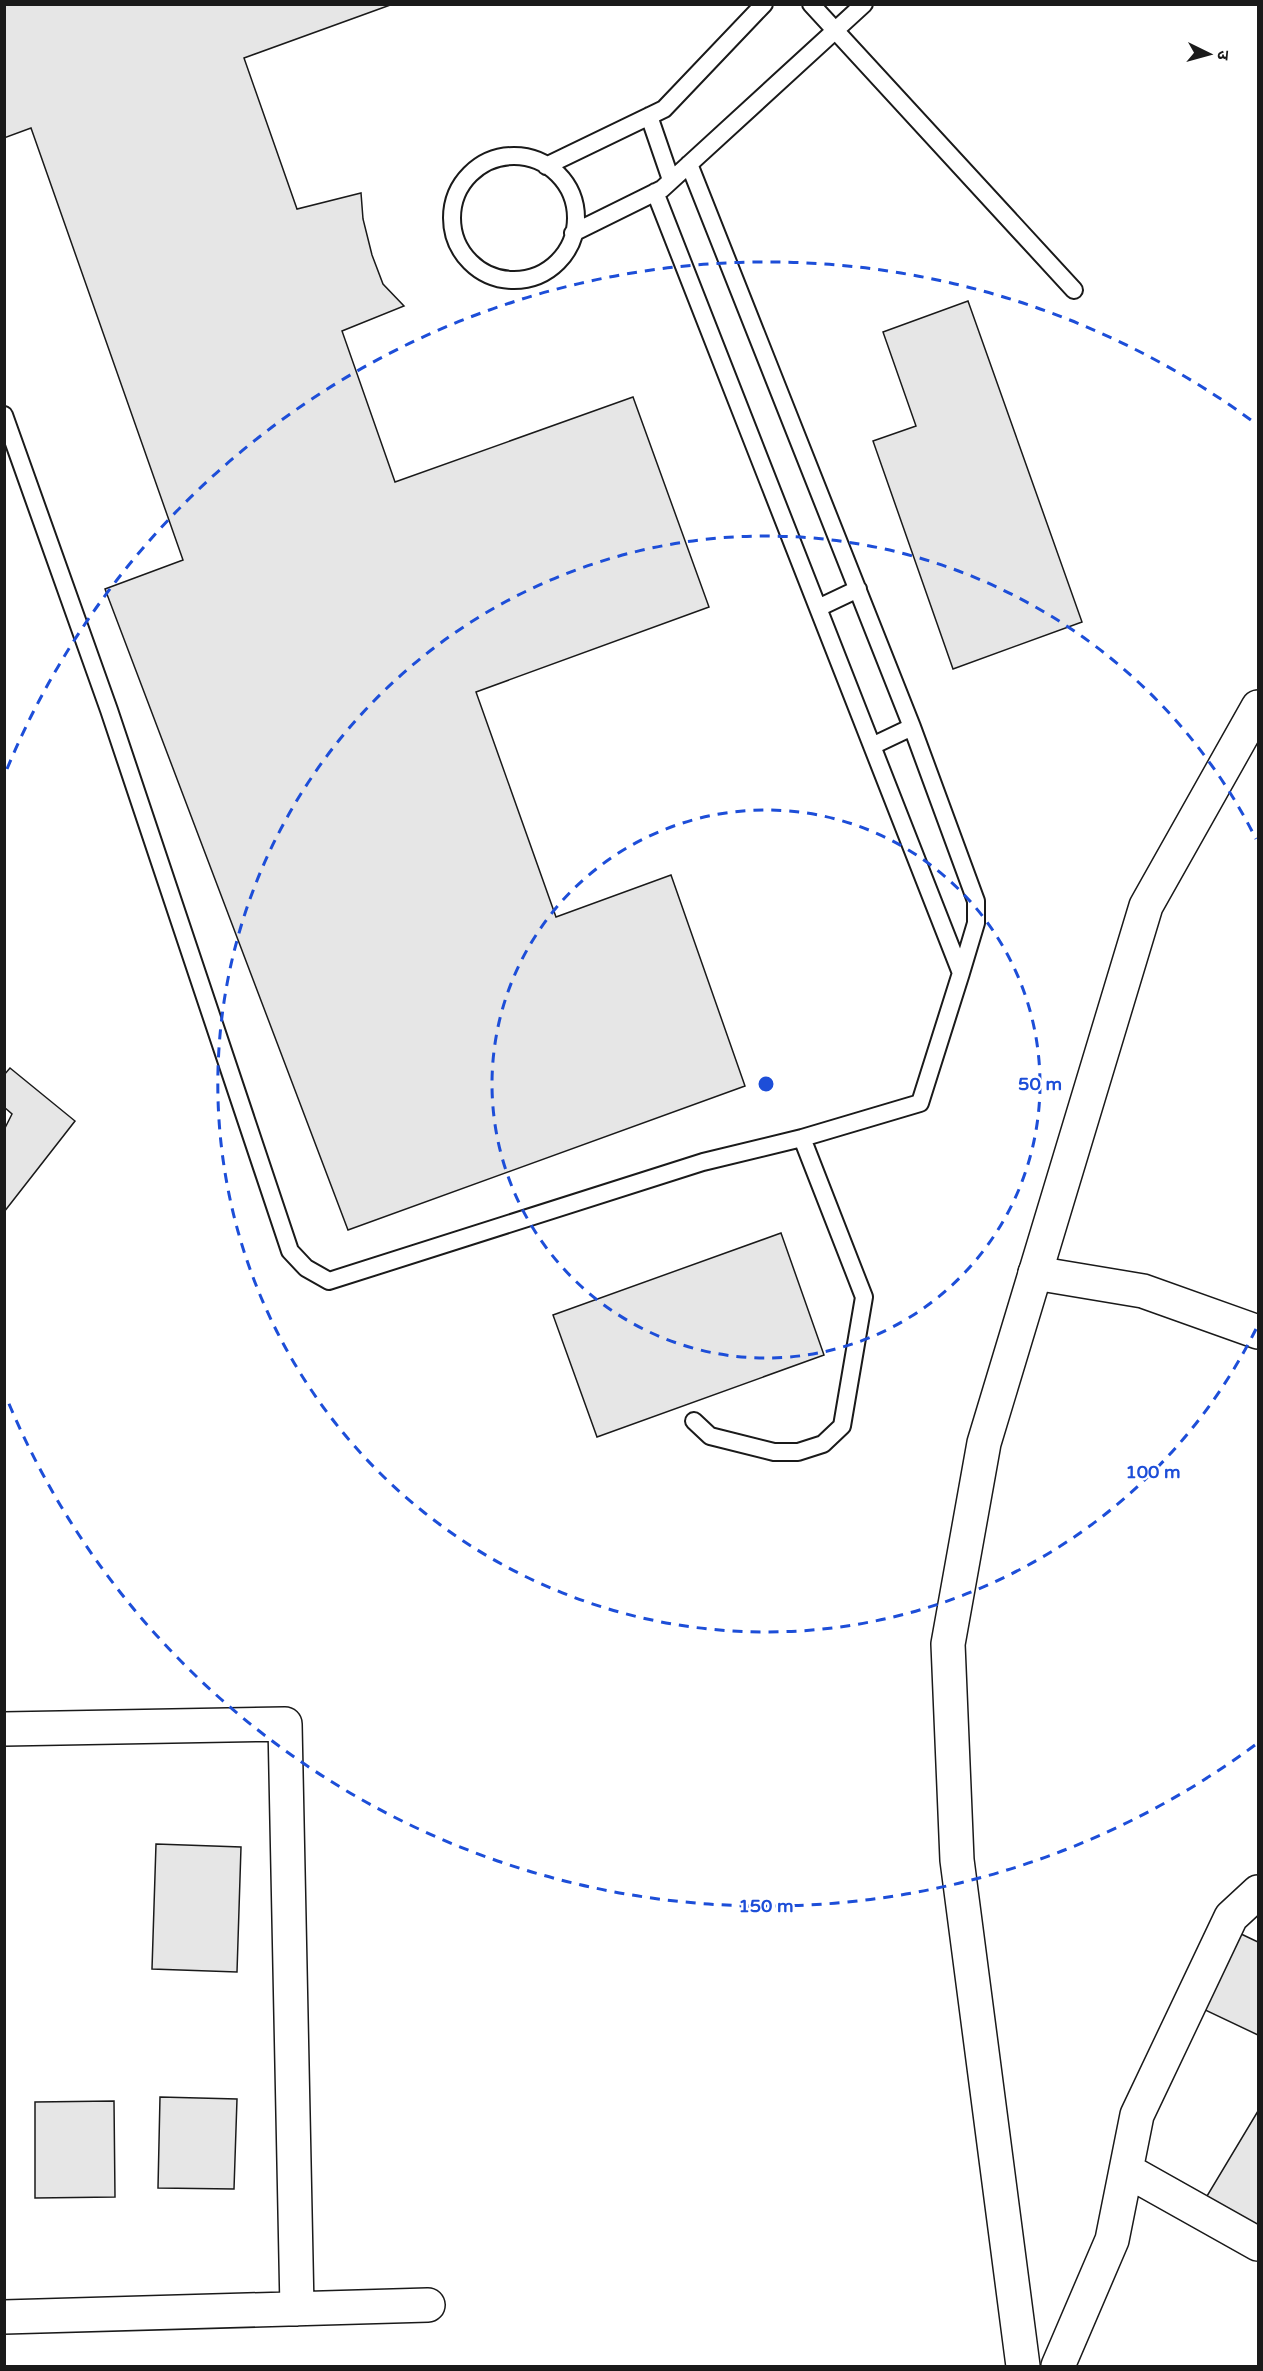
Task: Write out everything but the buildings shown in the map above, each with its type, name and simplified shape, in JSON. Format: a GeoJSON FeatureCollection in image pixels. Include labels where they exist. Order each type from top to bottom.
{"type":"FeatureCollection","features":[{"type":"Feature","properties":{"kind":"street"},"geometry":{"type":"LineString","coordinates":[[1023,2367],[957,1860],[948,1644],[984,1443],[1146,906],[1258,707]]}},
{"type":"Feature","properties":{"kind":"street"},"geometry":{"type":"LineString","coordinates":[[1035,1273],[1143,1291],[1258,1332]]}},
{"type":"Feature","properties":{"kind":"street"},"geometry":{"type":"LineString","coordinates":[[4,1729],[285,1724],[297,2308]]}},
{"type":"Feature","properties":{"kind":"street"},"geometry":{"type":"LineString","coordinates":[[1058,2367],[1112,2240],[1137,2115],[1231,1917],[1258,1892]]}},
{"type":"Feature","properties":{"kind":"street"},"geometry":{"type":"LineString","coordinates":[[1126,2170],[1258,2244]]}},
{"type":"Feature","properties":{"kind":"street"},"geometry":{"type":"LineString","coordinates":[[4,2317],[428,2305]]}},
{"type":"Feature","properties":{"kind":"lane"},"geometry":{"type":"LineString","coordinates":[[546,166],[664,109],[764,4]]}},
{"type":"Feature","properties":{"kind":"lane"},"geometry":{"type":"LineString","coordinates":[[811,4],[1074,290]]}},
{"type":"Feature","properties":{"kind":"lane"},"geometry":{"type":"LineString","coordinates":[[573,233],[655,192],[671,180],[864,4]]}},
{"type":"Feature","properties":{"kind":"lane"},"geometry":{"type":"LineString","coordinates":[[649,117],[671,180]]}},
{"type":"Feature","properties":{"kind":"lane"},"geometry":{"type":"LineString","coordinates":[[520,156],[546,166],[555,172],[567,187],[574,205],[576,225],[573,233],[570,244],[558,262],[541,275],[520,280],[498,279],[479,270],[463,255],[454,236],[452,214],[456,194],[467,177],[482,164],[500,157],[520,156]]}},
{"type":"Feature","properties":{"kind":"lane"},"geometry":{"type":"LineString","coordinates":[[4,416],[113,721],[290,1251],[306,1268],[329,1281],[703,1162],[802,1138],[920,1103],[976,923],[976,902],[912,727],[689,164]]}},
{"type":"Feature","properties":{"kind":"lane"},"geometry":{"type":"LineString","coordinates":[[655,192],[961,973]]}},
{"type":"Feature","properties":{"kind":"lane"},"geometry":{"type":"LineString","coordinates":[[818,608],[858,589]]}},
{"type":"Feature","properties":{"kind":"lane"},"geometry":{"type":"LineString","coordinates":[[872,746],[912,727]]}},
{"type":"Feature","properties":{"kind":"lane"},"geometry":{"type":"LineString","coordinates":[[694,1421],[710,1436],[774,1452],[798,1452],[823,1444],[842,1426],[864,1297],[802,1138]]}}]}
